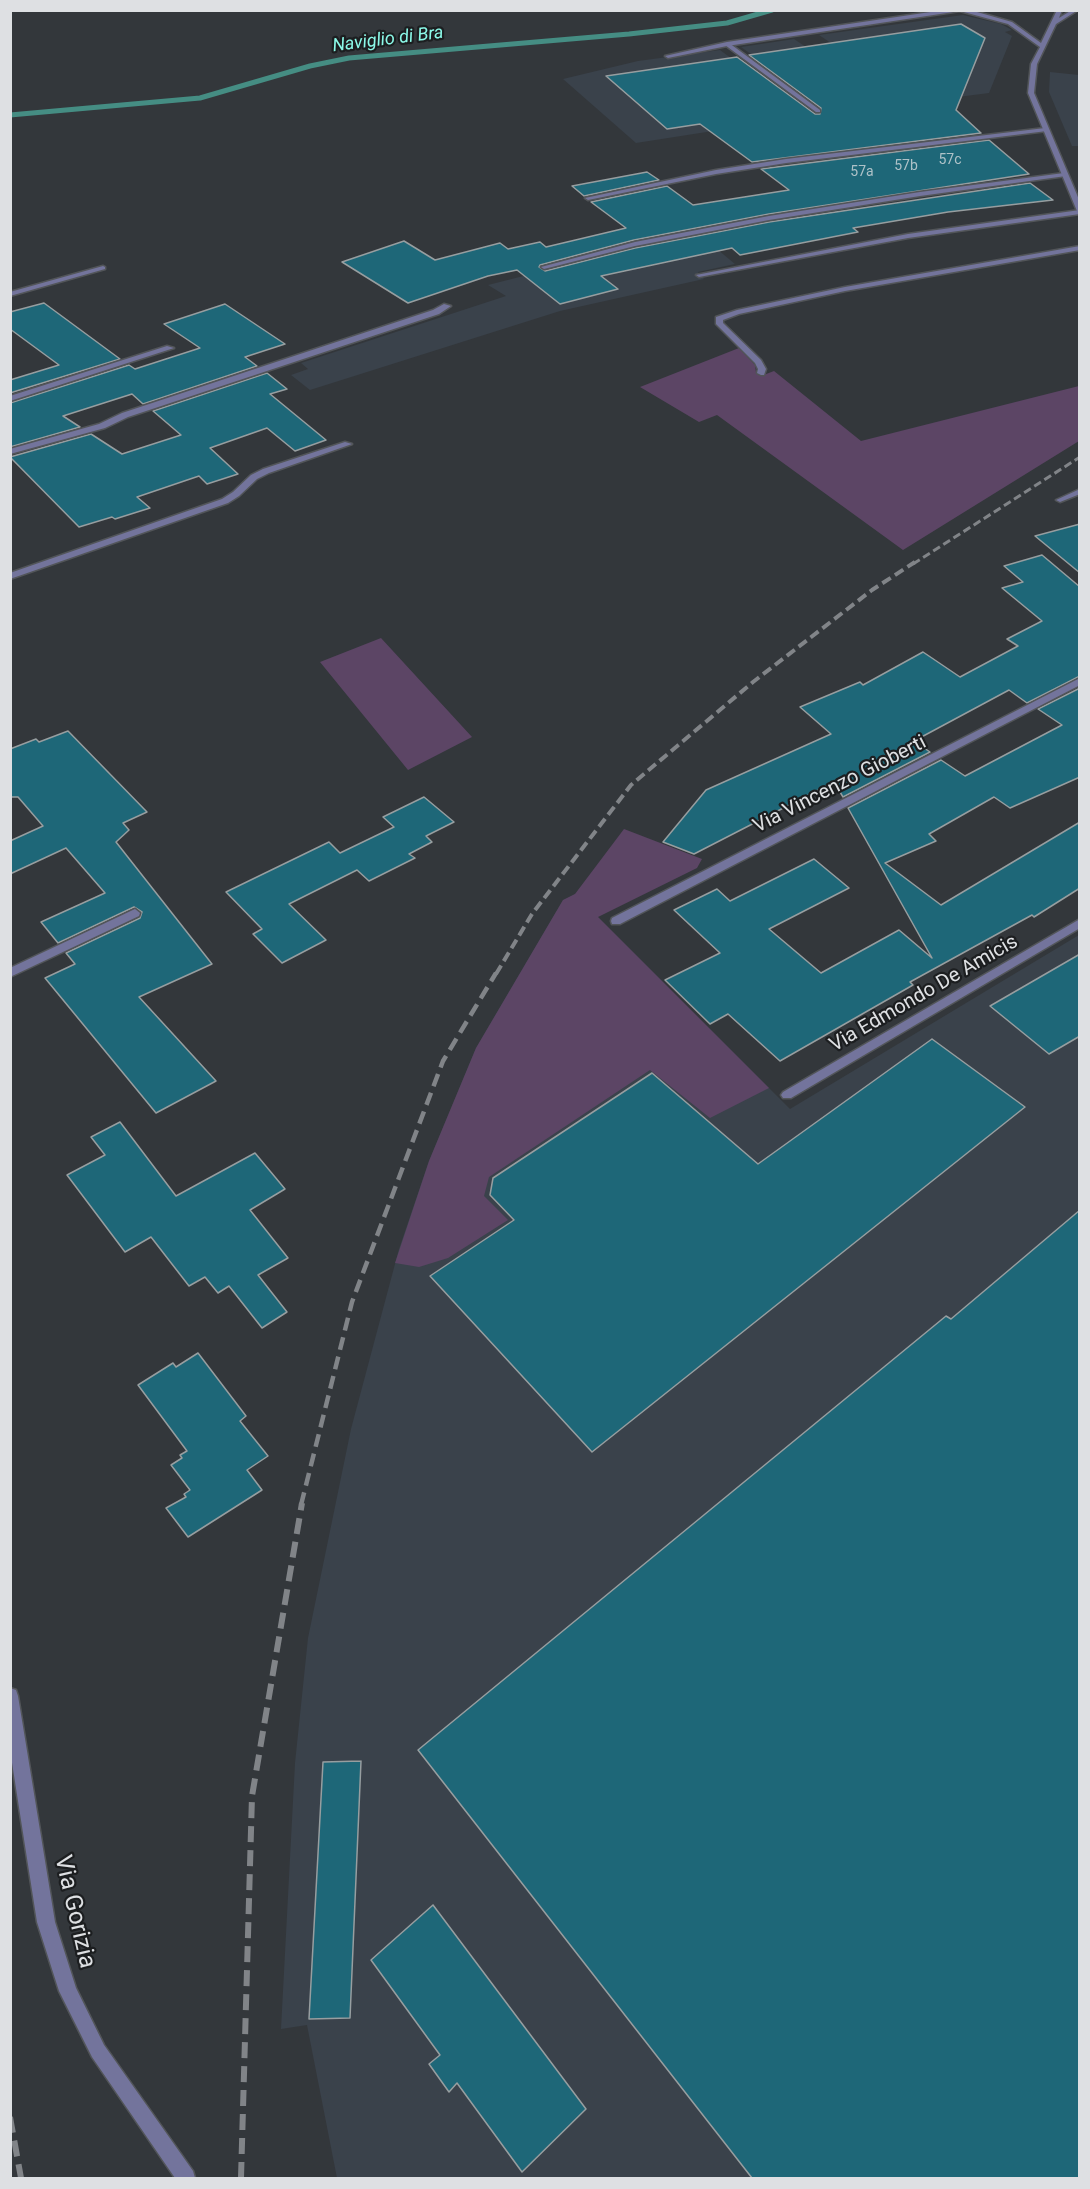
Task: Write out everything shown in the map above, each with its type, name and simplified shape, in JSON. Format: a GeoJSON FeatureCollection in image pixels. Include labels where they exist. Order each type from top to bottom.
{"type":"FeatureCollection","features":[{"type":"Feature","properties":{"kind":"street"},"geometry":{"type":"LineString","coordinates":[[668,56],[727,44],[960,10],[1010,23],[1042,46]]}},
{"type":"Feature","properties":{"kind":"street"},"geometry":{"type":"LineString","coordinates":[[699,275],[908,236],[1080,211],[1031,93],[1034,64],[1060,10]]}},
{"type":"Feature","properties":{"kind":"street"},"geometry":{"type":"LineString","coordinates":[[1054,24],[1076,10]]}},
{"type":"Feature","properties":{"kind":"street"},"geometry":{"type":"LineString","coordinates":[[727,44],[818,111]]}},
{"type":"Feature","properties":{"kind":"street"},"geometry":{"type":"LineString","coordinates":[[588,198],[716,172],[786,161],[1045,130]]}},
{"type":"Feature","properties":{"kind":"street"},"geometry":{"type":"LineString","coordinates":[[543,267],[635,244],[769,218],[920,194],[1064,175]]}},
{"type":"Feature","properties":{"kind":"street"},"geometry":{"type":"LineString","coordinates":[[761,373],[762,369],[758,362],[720,324],[720,319],[736,312],[845,289],[1080,248]]}},
{"type":"Feature","properties":{"kind":"street"},"geometry":{"type":"LineString","coordinates":[[10,294],[103,268]]}},
{"type":"Feature","properties":{"kind":"street"},"geometry":{"type":"LineString","coordinates":[[10,452],[102,426],[125,415],[436,312],[447,306]]}},
{"type":"Feature","properties":{"kind":"street"},"geometry":{"type":"LineString","coordinates":[[10,399],[170,348]]}},
{"type":"Feature","properties":{"kind":"street"},"geometry":{"type":"LineString","coordinates":[[10,576],[225,501],[254,477],[266,471],[348,444]]}},
{"type":"Feature","properties":{"kind":"street"},"geometry":{"type":"LineString","coordinates":[[1060,500],[1080,491]]}},
{"type":"Feature","properties":{"kind":"street","name":"Via Vincenzo Gioberti"},"geometry":{"type":"LineString","coordinates":[[616,921],[1080,681]]}},
{"type":"Feature","properties":{"kind":"street"},"geometry":{"type":"LineString","coordinates":[[10,973],[135,914]]}},
{"type":"Feature","properties":{"kind":"street","name":"Via Edmondo De Amicis"},"geometry":{"type":"LineString","coordinates":[[787,1095],[1080,923]]}},
{"type":"Feature","properties":{"kind":"street","name":"Via Gorizia"},"geometry":{"type":"LineString","coordinates":[[10,1696],[46,1923],[68,1991],[99,2051],[186,2178]]}},
{"type":"Feature","properties":{"kind":"shaded area"},"geometry":{"type":"Polygon","coordinates":[[[963,15],[1001,24],[1012,30],[1005,32],[1012,36],[989,93],[833,113],[741,47],[794,39],[860,83],[884,79],[819,35],[963,15]]]}},
{"type":"Feature","properties":{"kind":"shaded area"},"geometry":{"type":"Polygon","coordinates":[[[720,50],[809,116],[636,143],[563,79],[638,61],[720,50]]]}},
{"type":"Feature","properties":{"kind":"shaded area"},"geometry":{"type":"Polygon","coordinates":[[[1050,72],[1079,75],[1079,146],[1072,146],[1049,92],[1050,72]]]}},
{"type":"Feature","properties":{"kind":"shaded area"},"geometry":{"type":"Polygon","coordinates":[[[699,234],[735,264],[698,272],[704,279],[560,311],[310,390],[291,375],[308,369],[301,363],[506,296],[488,285],[699,234]]]}},
{"type":"Feature","properties":{"kind":"shaded area"},"geometry":{"type":"Polygon","coordinates":[[[739,348],[755,365],[756,372],[761,376],[774,371],[861,441],[1079,386],[1079,441],[903,550],[717,415],[699,422],[640,387],[739,348]]]}},
{"type":"Feature","properties":{"kind":"shaded area"},"geometry":{"type":"Polygon","coordinates":[[[381,638],[472,737],[408,770],[320,662],[381,638]]]}},
{"type":"Feature","properties":{"kind":"shaded area"},"geometry":{"type":"Polygon","coordinates":[[[624,829],[702,859],[697,868],[598,917],[769,1088],[710,1118],[650,1070],[489,1177],[484,1196],[508,1220],[448,1258],[419,1267],[395,1263],[429,1161],[476,1048],[563,900],[575,894],[624,829]]]}},
{"type":"Feature","properties":{"kind":"shaded area"},"geometry":{"type":"Polygon","coordinates":[[[575,894],[790,1109],[1079,935],[1079,2178],[337,2178],[307,2025],[281,2029],[295,1763],[308,1638],[351,1429],[399,1249],[429,1161],[476,1048],[563,900],[575,894]]]}},
{"type":"Feature","properties":{"kind":"building"},"geometry":{"type":"Polygon","coordinates":[[[961,24],[985,38],[956,110],[981,133],[752,162],[700,124],[667,129],[606,76],[737,57],[815,114],[820,114],[821,108],[749,55],[961,24]]]}},
{"type":"Feature","properties":{"kind":"building"},"geometry":{"type":"Polygon","coordinates":[[[989,140],[1029,174],[769,214],[634,240],[539,267],[545,271],[635,248],[769,222],[1030,183],[1053,200],[948,212],[853,228],[858,232],[740,255],[732,248],[601,276],[618,289],[560,304],[517,270],[488,276],[408,303],[342,262],[404,241],[435,260],[500,243],[508,249],[540,242],[546,247],[626,228],[591,202],[667,186],[693,205],[789,190],[761,169],[989,140]]]}},
{"type":"Feature","properties":{"kind":"building"},"geometry":{"type":"Polygon","coordinates":[[[647,172],[659,180],[584,196],[572,186],[647,172]]]}},
{"type":"Feature","properties":{"kind":"building"},"geometry":{"type":"Polygon","coordinates":[[[44,303],[120,359],[10,393],[10,380],[59,365],[10,329],[10,312],[44,303]]]}},
{"type":"Feature","properties":{"kind":"building"},"geometry":{"type":"Polygon","coordinates":[[[225,304],[285,344],[245,357],[257,366],[143,404],[132,394],[63,416],[80,427],[10,447],[10,403],[129,365],[135,369],[200,348],[164,324],[225,304]]]}},
{"type":"Feature","properties":{"kind":"building"},"geometry":{"type":"Polygon","coordinates":[[[267,373],[287,389],[270,394],[326,440],[295,451],[267,428],[210,448],[238,474],[207,484],[199,476],[137,497],[150,508],[79,527],[10,457],[91,434],[122,454],[181,435],[153,411],[267,373]]]}},
{"type":"Feature","properties":{"kind":"building"},"geometry":{"type":"Polygon","coordinates":[[[1080,524],[1080,573],[1035,536],[1080,524]]]}},
{"type":"Feature","properties":{"kind":"building"},"geometry":{"type":"Polygon","coordinates":[[[1042,555],[1080,587],[1080,676],[1027,703],[1009,690],[914,741],[930,752],[843,797],[834,782],[694,854],[663,842],[706,790],[831,734],[800,707],[860,682],[863,685],[923,652],[960,677],[1018,646],[1007,639],[1042,621],[1002,588],[1023,582],[1004,566],[1042,555]]]}},
{"type":"Feature","properties":{"kind":"building"},"geometry":{"type":"Polygon","coordinates":[[[1080,688],[1080,777],[1010,808],[994,797],[929,834],[936,841],[885,863],[941,905],[1080,822],[1080,888],[1034,917],[1032,915],[910,982],[913,985],[780,1061],[728,1014],[710,1024],[665,980],[720,953],[674,910],[717,889],[730,901],[814,859],[849,888],[769,929],[821,973],[899,930],[932,958],[848,808],[941,760],[965,776],[1062,725],[1038,709],[1080,688]]]}},
{"type":"Feature","properties":{"kind":"building"},"geometry":{"type":"Polygon","coordinates":[[[68,731],[147,812],[123,823],[129,830],[116,842],[212,964],[139,997],[216,1081],[156,1113],[45,978],[75,964],[66,953],[140,918],[142,912],[134,907],[58,943],[41,922],[105,893],[66,848],[10,874],[10,841],[43,826],[18,797],[10,797],[10,749],[36,739],[39,742],[68,731]]]}},
{"type":"Feature","properties":{"kind":"building"},"geometry":{"type":"Polygon","coordinates":[[[424,797],[454,822],[426,836],[432,842],[409,854],[415,858],[369,881],[357,870],[289,904],[326,940],[282,963],[253,934],[262,929],[226,892],[329,842],[340,853],[394,827],[383,817],[424,797]]]}},
{"type":"Feature","properties":{"kind":"building"},"geometry":{"type":"Polygon","coordinates":[[[1080,954],[1080,1036],[1049,1054],[990,1006],[1080,954]]]}},
{"type":"Feature","properties":{"kind":"building"},"geometry":{"type":"Polygon","coordinates":[[[932,1039],[1025,1107],[592,1452],[430,1276],[514,1220],[490,1195],[493,1178],[652,1073],[758,1164],[932,1039]]]}},
{"type":"Feature","properties":{"kind":"building"},"geometry":{"type":"Polygon","coordinates":[[[120,1122],[176,1196],[255,1153],[285,1189],[250,1210],[288,1258],[258,1275],[287,1312],[262,1328],[229,1286],[218,1293],[205,1277],[189,1286],[151,1237],[125,1252],[67,1175],[105,1155],[91,1137],[120,1122]]]}},
{"type":"Feature","properties":{"kind":"building"},"geometry":{"type":"Polygon","coordinates":[[[1080,1210],[1080,2178],[752,2178],[418,1750],[946,1316],[951,1319],[1080,1210]]]}},
{"type":"Feature","properties":{"kind":"building"},"geometry":{"type":"Polygon","coordinates":[[[198,1353],[246,1416],[240,1421],[268,1456],[247,1470],[262,1490],[188,1537],[166,1508],[186,1497],[184,1494],[190,1490],[171,1465],[182,1458],[180,1455],[187,1451],[138,1385],[173,1363],[176,1367],[198,1353]]]}},
{"type":"Feature","properties":{"kind":"building"},"geometry":{"type":"Polygon","coordinates":[[[361,1761],[350,2018],[309,2019],[323,1762],[361,1761]]]}},
{"type":"Feature","properties":{"kind":"building"},"geometry":{"type":"Polygon","coordinates":[[[433,1905],[586,2109],[522,2172],[457,2083],[449,2092],[429,2064],[440,2055],[371,1960],[433,1905]]]}},
{"type":"Feature","properties":{"kind":"waterway","name":"Naviglio di Bra"},"geometry":{"type":"LineString","coordinates":[[10,115],[200,98],[310,66],[349,58],[629,34],[727,23],[772,10]]}},
{"type":"Feature","properties":{"kind":"railway"},"geometry":{"type":"LineString","coordinates":[[913,564],[1080,457]]}},
{"type":"Feature","properties":{"kind":"railway"},"geometry":{"type":"LineString","coordinates":[[496,974],[532,914],[631,785],[753,682],[872,590],[915,562]]}},
{"type":"Feature","properties":{"kind":"railway"},"geometry":{"type":"LineString","coordinates":[[301,1505],[352,1302],[443,1061],[496,973]]}},
{"type":"Feature","properties":{"kind":"railway"},"geometry":{"type":"LineString","coordinates":[[241,2178],[252,1796],[302,1503]]}},
{"type":"Feature","properties":{"kind":"railway"},"geometry":{"type":"LineString","coordinates":[[10,2117],[21,2178]]}}]}
